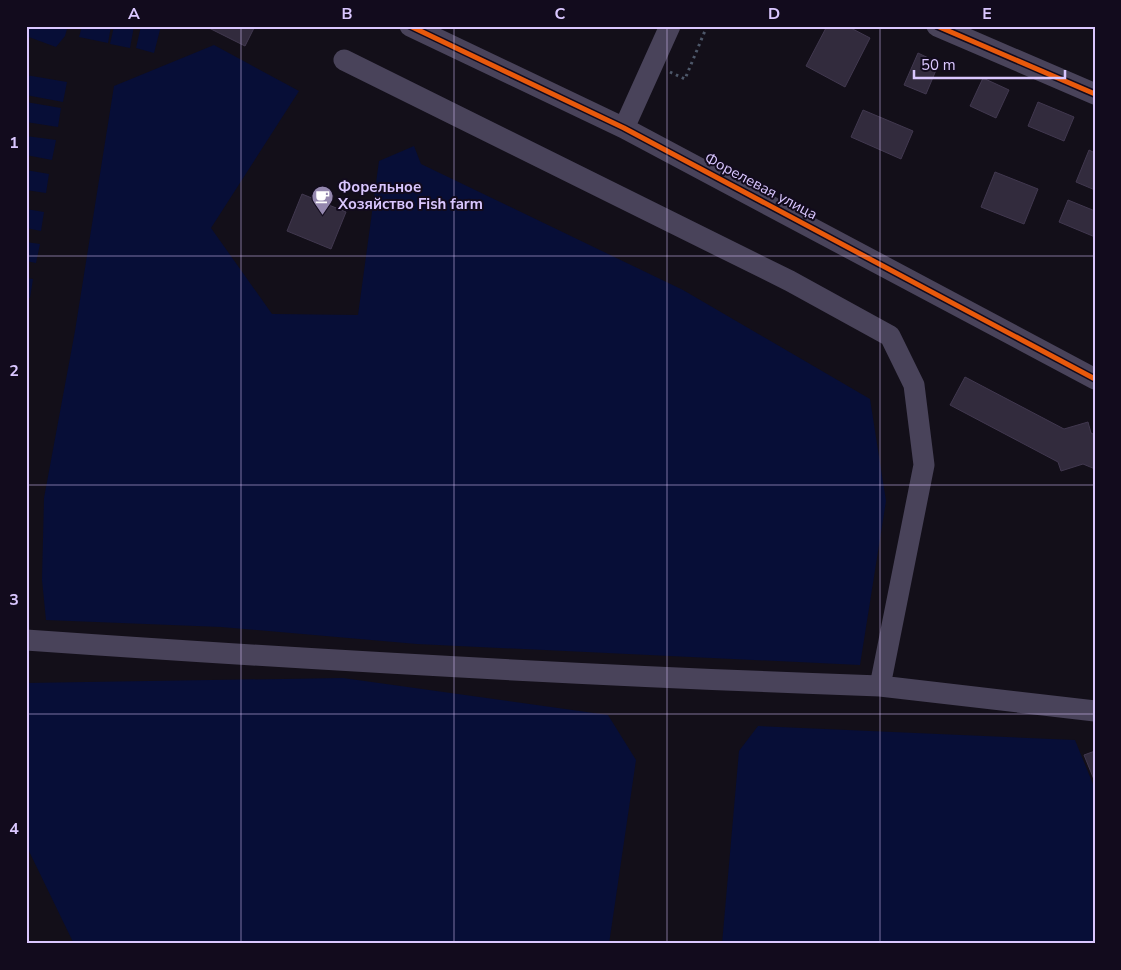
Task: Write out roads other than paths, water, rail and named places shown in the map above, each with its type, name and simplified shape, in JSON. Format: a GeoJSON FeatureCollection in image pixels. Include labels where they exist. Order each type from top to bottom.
{"type":"FeatureCollection","features":[{"type":"Feature","properties":{"kind":"street"},"geometry":{"type":"LineString","coordinates":[[624,128],[670,26]]}},
{"type":"Feature","properties":{"kind":"street"},"geometry":{"type":"LineString","coordinates":[[937,26],[1095,94]]}},
{"type":"Feature","properties":{"kind":"street","name":"Форелевая улица"},"geometry":{"type":"LineString","coordinates":[[412,27],[624,128],[1095,379]]}},
{"type":"Feature","properties":{"kind":"street"},"geometry":{"type":"LineString","coordinates":[[344,60],[790,281],[890,336],[914,385],[924,465],[880,686]]}},
{"type":"Feature","properties":{"kind":"street"},"geometry":{"type":"LineString","coordinates":[[26,640],[228,654],[646,678],[880,686],[1095,711]]}},
{"type":"Feature","properties":{"kind":"place","name":"Форельное Хозяйство Fish farm"},"geometry":{"type":"Point","coordinates":[322,215]}}]}
